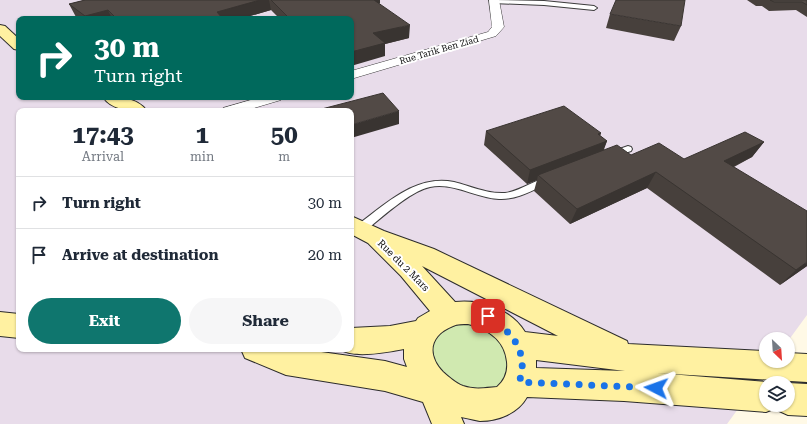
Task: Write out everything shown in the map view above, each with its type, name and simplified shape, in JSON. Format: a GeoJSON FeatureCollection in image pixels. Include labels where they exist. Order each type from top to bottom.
{"type":"FeatureCollection","features":[{"type":"Feature","properties":{"kind":"main road"},"geometry":{"type":"LineString","coordinates":[[0,29],[16,43]]}},
{"type":"Feature","properties":{"kind":"main road"},"geometry":{"type":"LineString","coordinates":[[120,100],[133,108]]}},
{"type":"Feature","properties":{"kind":"main road"},"geometry":{"type":"LineString","coordinates":[[362,230],[425,256],[632,358]]}},
{"type":"Feature","properties":{"kind":"main road","name":"Rue du 2 Mars"},"geometry":{"type":"LineString","coordinates":[[362,230],[410,269],[449,314]]}},
{"type":"Feature","properties":{"kind":"main road"},"geometry":{"type":"LineString","coordinates":[[263,352],[286,361],[385,376],[438,403],[475,411],[494,407],[510,397],[520,382],[522,363],[517,344],[505,328],[488,316],[468,312],[449,314],[440,318],[425,332],[419,345],[417,359],[421,375],[438,403]]}},
{"type":"Feature","properties":{"kind":"main road"},"geometry":{"type":"LineString","coordinates":[[0,324],[16,326]]}},
{"type":"Feature","properties":{"kind":"main road"},"geometry":{"type":"LineString","coordinates":[[354,341],[390,339],[425,332]]}},
{"type":"Feature","properties":{"kind":"main road"},"geometry":{"type":"LineString","coordinates":[[517,344],[632,358],[807,368]]}},
{"type":"Feature","properties":{"kind":"main road"},"geometry":{"type":"LineString","coordinates":[[520,382],[624,386],[759,396]]}},
{"type":"Feature","properties":{"kind":"main road"},"geometry":{"type":"LineString","coordinates":[[795,399],[807,400]]}},
{"type":"Feature","properties":{"kind":"street","name":"Rue Tarik Ben Ziad"},"geometry":{"type":"LineString","coordinates":[[354,74],[492,34],[498,27],[494,1]]}},
{"type":"Feature","properties":{"kind":"street"},"geometry":{"type":"LineString","coordinates":[[238,108],[266,100]]}},
{"type":"Feature","properties":{"kind":"lane"},"geometry":{"type":"LineString","coordinates":[[494,1],[544,3],[594,8]]}},
{"type":"Feature","properties":{"kind":"lane"},"geometry":{"type":"LineString","coordinates":[[599,160],[628,149]]}},
{"type":"Feature","properties":{"kind":"lane"},"geometry":{"type":"LineString","coordinates":[[362,230],[418,188],[429,184],[440,182],[500,196],[511,195],[555,178]]}},
{"type":"Feature","properties":{"kind":"shaded area"},"geometry":{"type":"Polygon","coordinates":[[[0,0],[807,0],[807,315],[795,332],[759,332],[759,368],[768,368],[762,376],[759,376],[759,380],[727,424],[0,424],[0,0]]]}},
{"type":"Feature","properties":{"kind":"green space"},"geometry":{"type":"Polygon","coordinates":[[[455,321],[491,328],[512,359],[501,394],[448,397],[427,341],[455,321]]]}},
{"type":"Feature","properties":{"kind":"building"},"geometry":{"type":"Polygon","coordinates":[[[85,0],[260,0],[217,12],[220,16],[114,16],[108,10],[85,16],[69,4],[85,0]]]}},
{"type":"Feature","properties":{"kind":"building"},"geometry":{"type":"Polygon","coordinates":[[[271,0],[374,0],[410,25],[373,33],[385,43],[354,51],[354,16],[287,16],[271,0]]]}},
{"type":"Feature","properties":{"kind":"building"},"geometry":{"type":"Polygon","coordinates":[[[616,0],[685,0],[681,26],[610,14],[616,0]]]}},
{"type":"Feature","properties":{"kind":"building"},"geometry":{"type":"Polygon","coordinates":[[[770,0],[807,0],[807,5],[802,2],[774,2],[770,0]]]}},
{"type":"Feature","properties":{"kind":"building"},"geometry":{"type":"Polygon","coordinates":[[[383,93],[399,111],[354,124],[354,108],[326,108],[383,93]]]}},
{"type":"Feature","properties":{"kind":"building"},"geometry":{"type":"Polygon","coordinates":[[[564,106],[601,133],[598,134],[607,141],[530,170],[486,131],[564,106]]]}},
{"type":"Feature","properties":{"kind":"building"},"geometry":{"type":"Polygon","coordinates":[[[745,132],[764,142],[724,161],[807,211],[807,262],[796,270],[656,172],[577,209],[538,175],[617,145],[631,155],[659,143],[684,159],[745,132]]]}},
{"type":"Feature","properties":{"kind":"route"},"geometry":{"type":"LineString","coordinates":[[488,316],[505,328],[517,344],[522,363],[520,382],[656,388]]}}]}
